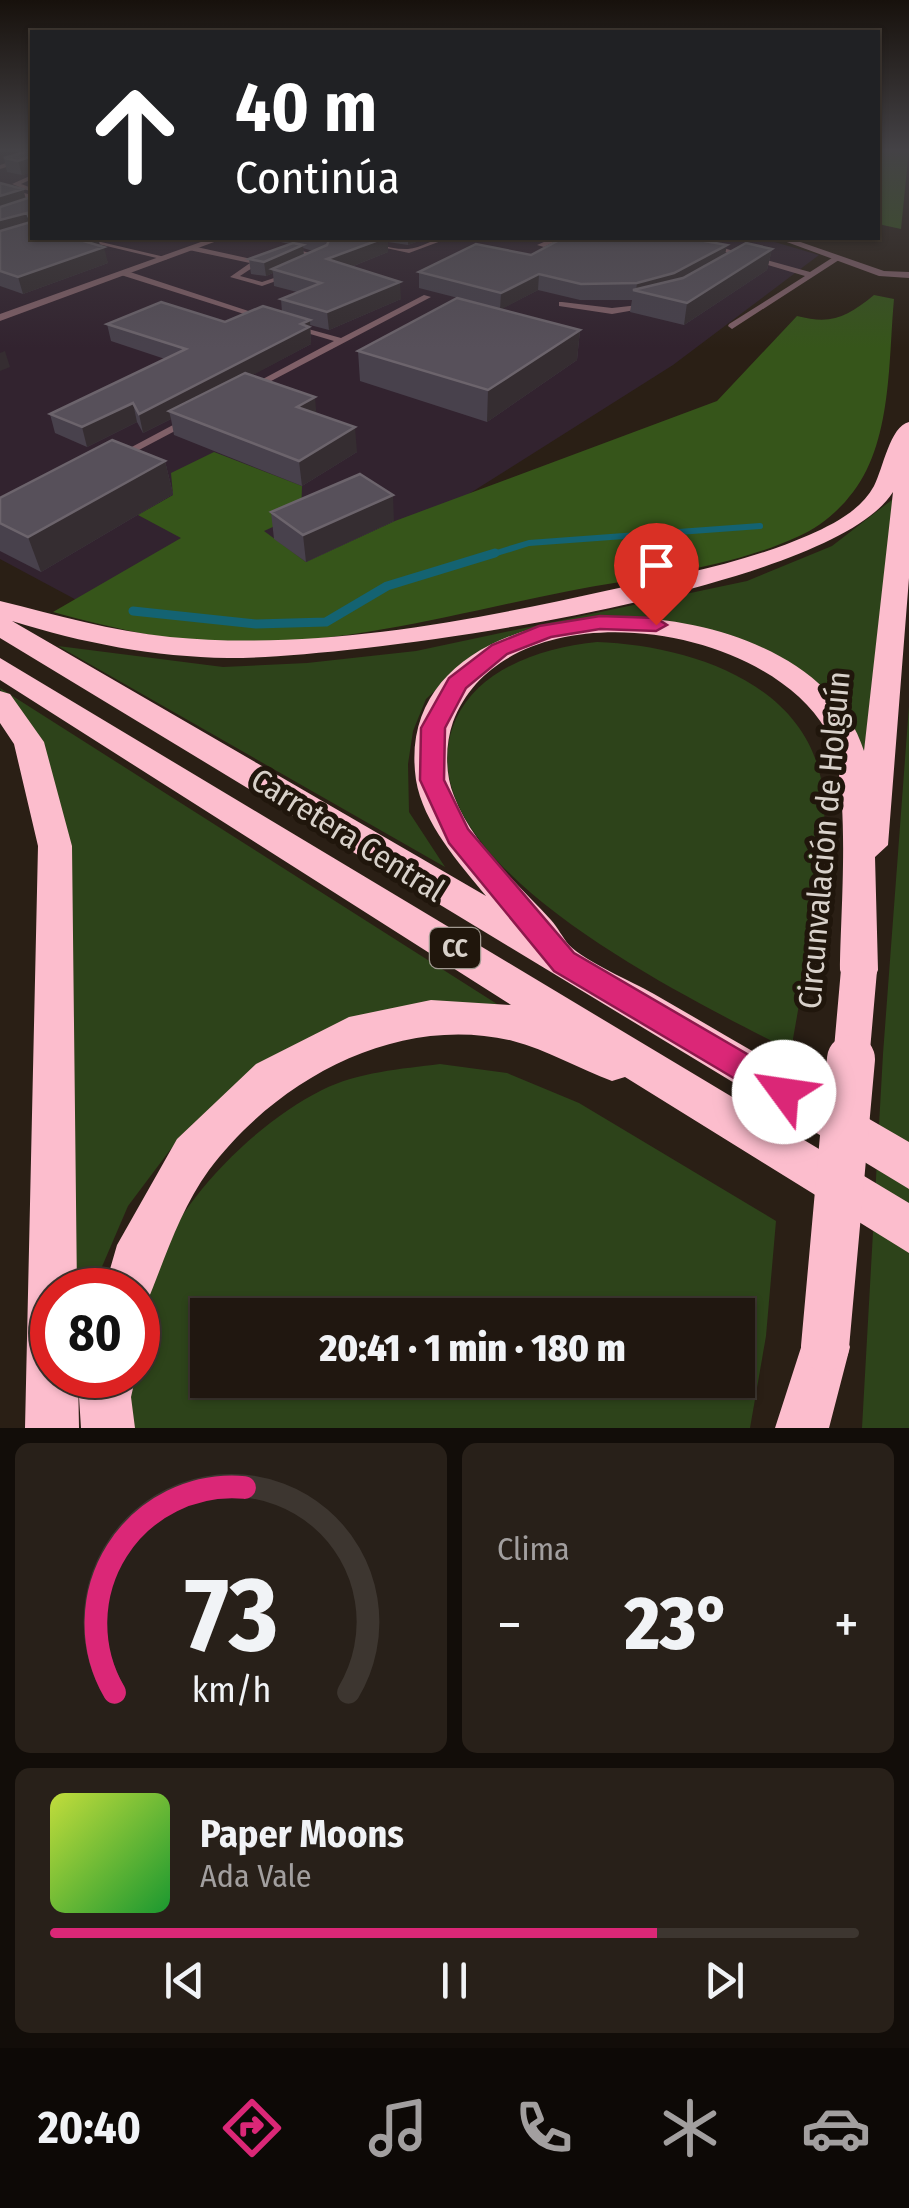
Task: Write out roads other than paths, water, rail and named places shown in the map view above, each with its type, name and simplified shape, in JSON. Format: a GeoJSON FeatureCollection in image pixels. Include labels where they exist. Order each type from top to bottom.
{"type":"FeatureCollection","features":[{"type":"Feature","properties":{"kind":"highway"},"geometry":{"type":"LineString","coordinates":[[0,609],[120,640],[229,649],[376,640],[608,598],[763,560],[821,538],[866,512],[889,478],[909,428]]}},
{"type":"Feature","properties":{"kind":"highway","name":"Circunvalación de Holguín"},"geometry":{"type":"LineString","coordinates":[[820,1428],[909,440]]}},
{"type":"Feature","properties":{"kind":"highway"},"geometry":{"type":"LineString","coordinates":[[564,962],[458,836],[432,780],[433,728],[457,683],[500,650],[546,631],[600,622],[675,629],[713,638],[765,660],[810,693],[844,734],[852,780],[859,970]]}},
{"type":"Feature","properties":{"kind":"highway","name":"Carretera Central"},"geometry":{"type":"LineString","coordinates":[[0,626],[909,1167]]}},
{"type":"Feature","properties":{"kind":"highway","name":"Carretera Central"},"geometry":{"type":"LineString","coordinates":[[0,667],[909,1230]]}},
{"type":"Feature","properties":{"kind":"highway"},"geometry":{"type":"LineString","coordinates":[[0,701],[29,742],[55,846],[52,1428]]}},
{"type":"Feature","properties":{"kind":"highway"},"geometry":{"type":"LineString","coordinates":[[133,1268],[193,1155],[271,1078],[349,1036],[431,1018],[514,1023],[688,1093]]}},
{"type":"Feature","properties":{"kind":"highway"},"geometry":{"type":"LineString","coordinates":[[802,1428],[825,1347]]}},
{"type":"Feature","properties":{"kind":"highway"},"geometry":{"type":"LineString","coordinates":[[105,1398],[108,1428]]}},
{"type":"Feature","properties":{"kind":"street"},"geometry":{"type":"LineString","coordinates":[[0,318],[165,258],[189,243],[214,240]]}},
{"type":"Feature","properties":{"kind":"street"},"geometry":{"type":"LineString","coordinates":[[787,240],[883,274],[909,275]]}},
{"type":"Feature","properties":{"kind":"lane"},"geometry":{"type":"LineString","coordinates":[[86,240],[165,258]]}},
{"type":"Feature","properties":{"kind":"lane"},"geometry":{"type":"LineString","coordinates":[[354,240],[409,251],[439,240]]}},
{"type":"Feature","properties":{"kind":"lane"},"geometry":{"type":"LineString","coordinates":[[540,244],[552,240]]}},
{"type":"Feature","properties":{"kind":"lane"},"geometry":{"type":"LineString","coordinates":[[688,240],[811,275]]}},
{"type":"Feature","properties":{"kind":"lane"},"geometry":{"type":"LineString","coordinates":[[189,243],[256,262],[294,251],[323,258],[267,283],[234,277],[256,262]]}},
{"type":"Feature","properties":{"kind":"lane"},"geometry":{"type":"LineString","coordinates":[[728,264],[742,256]]}},
{"type":"Feature","properties":{"kind":"lane"},"geometry":{"type":"LineString","coordinates":[[732,326],[838,258]]}},
{"type":"Feature","properties":{"kind":"lane"},"geometry":{"type":"LineString","coordinates":[[124,273],[342,341]]}},
{"type":"Feature","properties":{"kind":"lane"},"geometry":{"type":"LineString","coordinates":[[240,394],[428,297]]}},
{"type":"Feature","properties":{"kind":"lane"},"geometry":{"type":"LineString","coordinates":[[562,304],[612,310],[656,306]]}},
{"type":"Feature","properties":{"kind":"lane"},"geometry":{"type":"LineString","coordinates":[[104,464],[206,411]]}},
{"type":"Feature","properties":{"kind":"waterway"},"geometry":{"type":"LineString","coordinates":[[487,556],[529,543],[760,526]]}},
{"type":"Feature","properties":{"kind":"waterway"},"geometry":{"type":"LineString","coordinates":[[133,611],[256,624],[326,622],[387,586],[495,553]]}}]}
